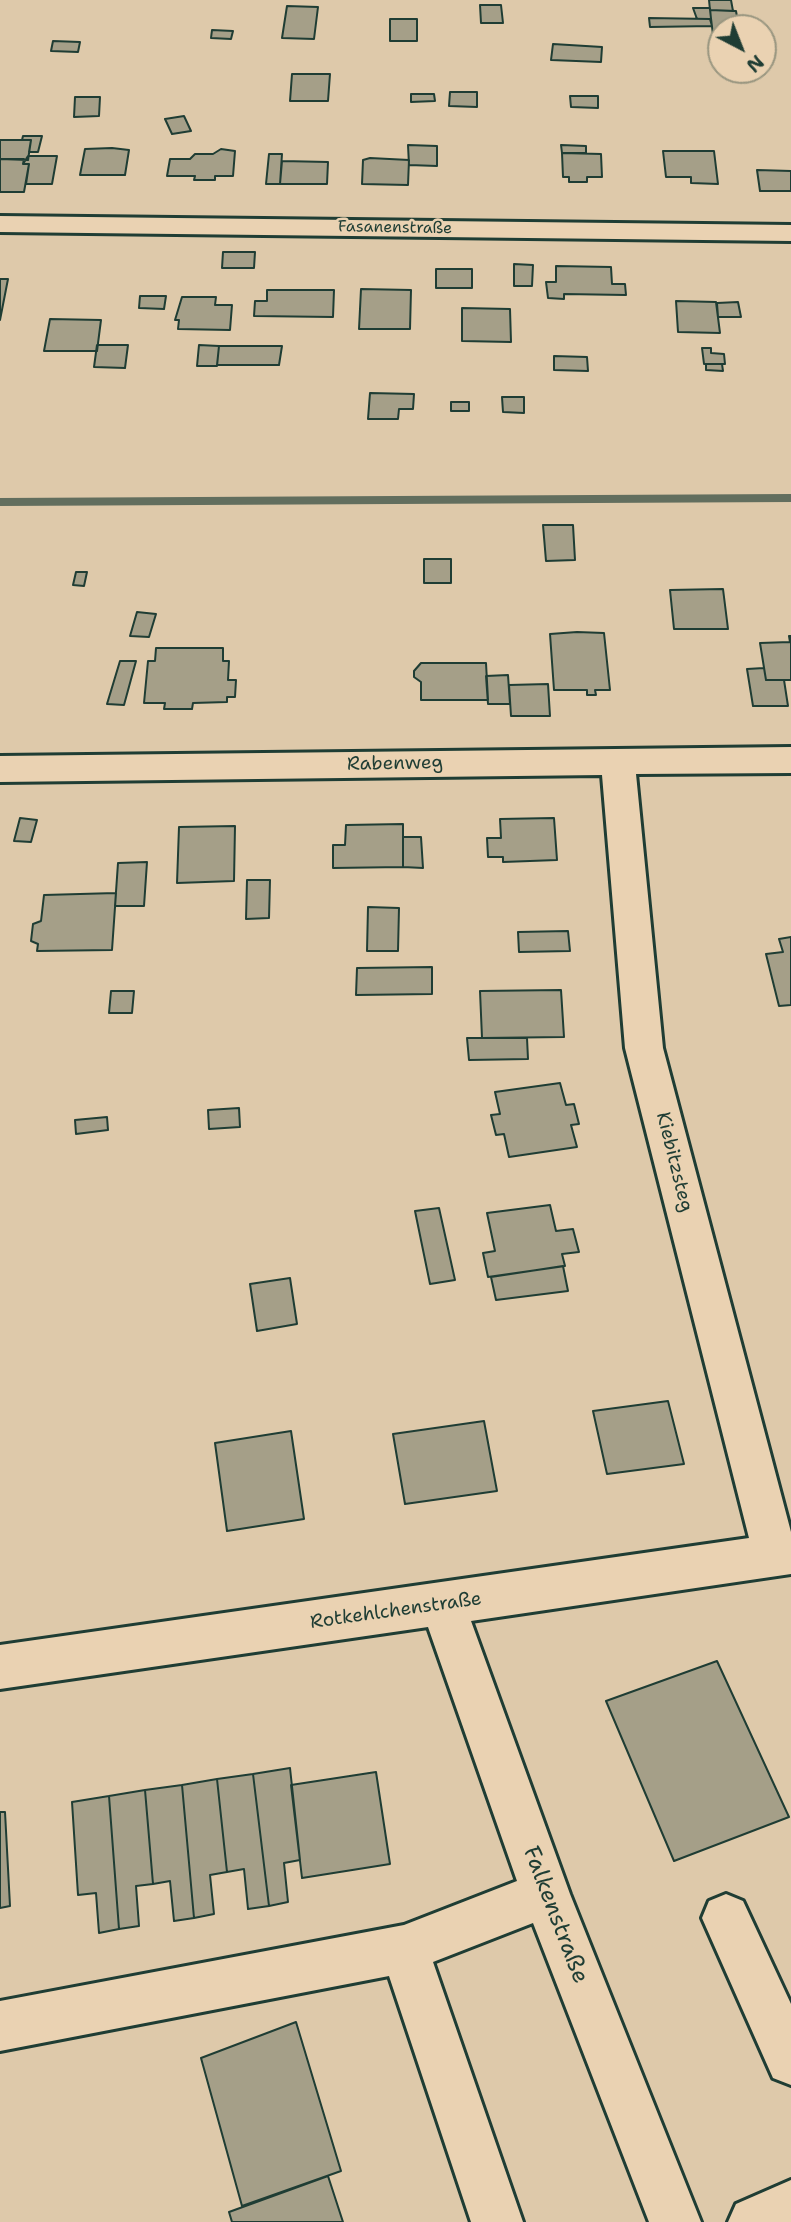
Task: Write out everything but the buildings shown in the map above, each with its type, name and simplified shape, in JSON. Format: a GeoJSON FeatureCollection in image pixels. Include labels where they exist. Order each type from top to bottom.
{"type":"FeatureCollection","features":[{"type":"Feature","properties":{"kind":"street","name":"Fasanenstraße"},"geometry":{"type":"LineString","coordinates":[[0,224],[791,233]]}},
{"type":"Feature","properties":{"kind":"street","name":"Rabenweg"},"geometry":{"type":"LineString","coordinates":[[0,769],[791,760]]}},
{"type":"Feature","properties":{"kind":"street","name":"Kiebitzsteg"},"geometry":{"type":"LineString","coordinates":[[618,762],[644,1048],[783,1554]]}},
{"type":"Feature","properties":{"kind":"street","name":"Rotkehlchenstraße"},"geometry":{"type":"LineString","coordinates":[[0,1667],[783,1554]]}},
{"type":"Feature","properties":{"kind":"street","name":"Falkenstraße"},"geometry":{"type":"LineString","coordinates":[[444,1605],[456,1649],[545,1894],[675,2222]]}},
{"type":"Feature","properties":{"kind":"street"},"geometry":{"type":"LineString","coordinates":[[0,2026],[404,1949],[545,1894]]}},
{"type":"Feature","properties":{"kind":"street"},"geometry":{"type":"LineString","coordinates":[[726,1918],[791,2060]]}},
{"type":"Feature","properties":{"kind":"street"},"geometry":{"type":"LineString","coordinates":[[404,1949],[497,2222]]}},
{"type":"Feature","properties":{"kind":"street"},"geometry":{"type":"LineString","coordinates":[[754,2222],[791,2206]]}},
{"type":"Feature","properties":{"kind":"waterway"},"geometry":{"type":"LineString","coordinates":[[0,502],[791,498]]}}]}
